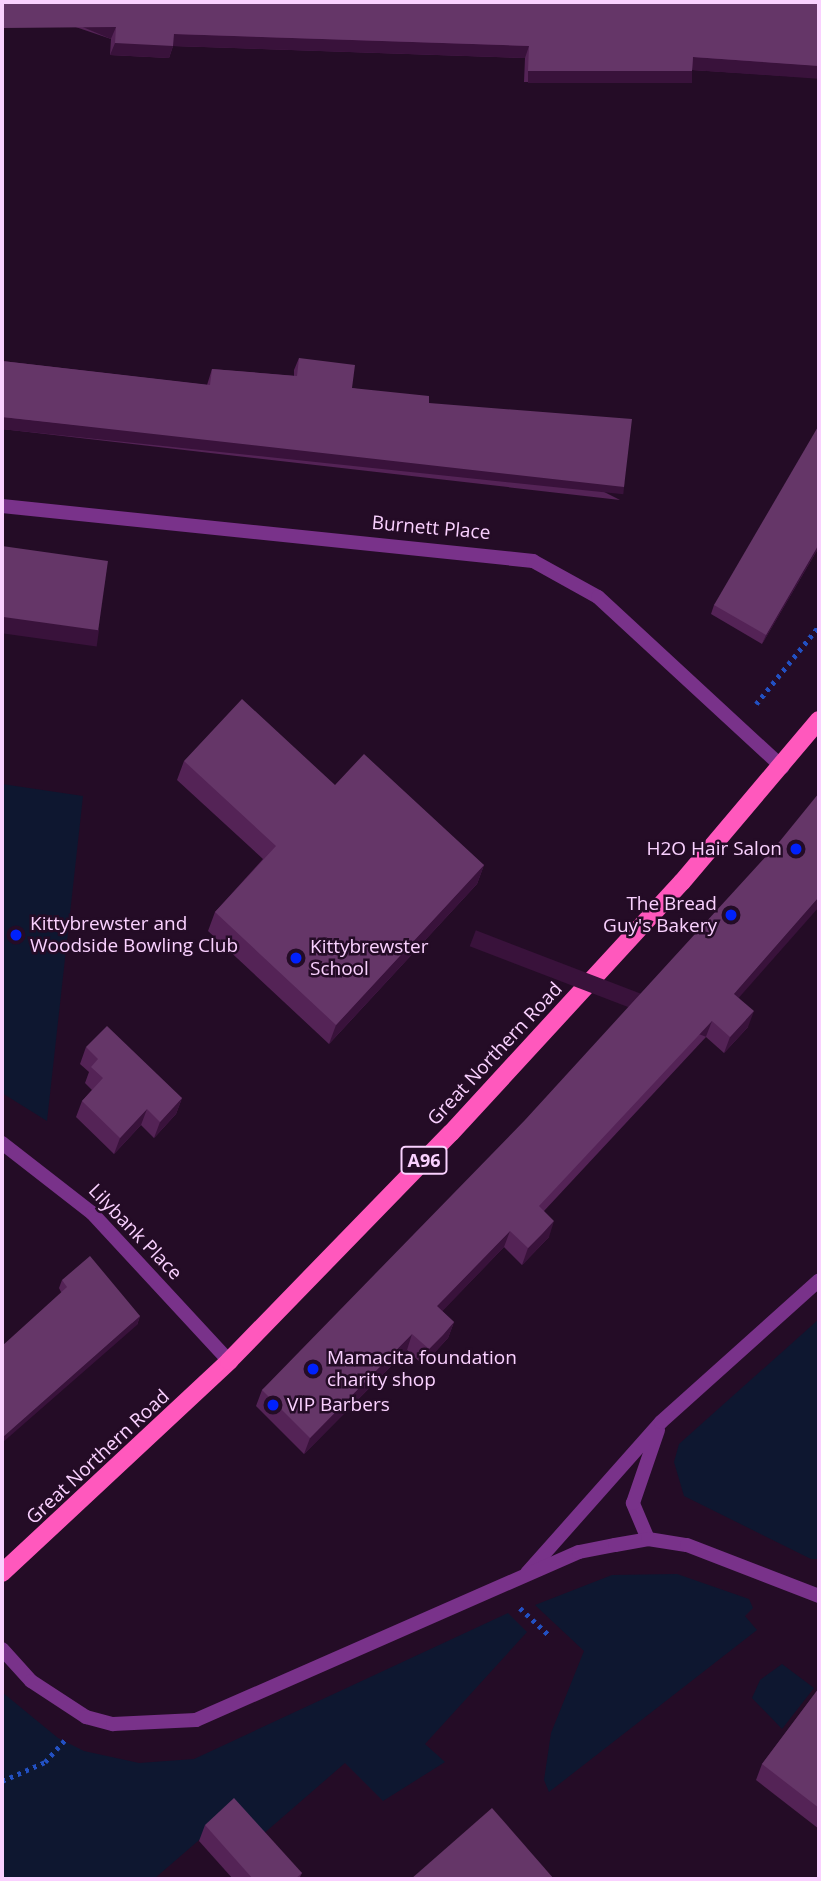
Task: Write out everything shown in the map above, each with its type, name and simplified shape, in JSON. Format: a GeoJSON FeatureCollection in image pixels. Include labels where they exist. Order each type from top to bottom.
{"type":"FeatureCollection","features":[{"type":"Feature","properties":{"kind":"main road","name":"Great Northern Road"},"geometry":{"type":"LineString","coordinates":[[2,1573],[229,1361],[451,1133],[782,767],[819,720]]}},
{"type":"Feature","properties":{"kind":"street","name":"Burnett Place"},"geometry":{"type":"LineString","coordinates":[[2,506],[533,561],[598,597],[782,767]]}},
{"type":"Feature","properties":{"kind":"street","name":"Lilybank Place"},"geometry":{"type":"LineString","coordinates":[[2,1143],[92,1213],[229,1361]]}},
{"type":"Feature","properties":{"kind":"street"},"geometry":{"type":"LineString","coordinates":[[521,1579],[661,1422],[819,1280]]}},
{"type":"Feature","properties":{"kind":"street"},"geometry":{"type":"LineString","coordinates":[[648,1539],[633,1503],[661,1422]]}},
{"type":"Feature","properties":{"kind":"street"},"geometry":{"type":"LineString","coordinates":[[2,1649],[31,1681],[86,1717],[113,1724],[196,1720],[579,1552],[648,1539],[732,1558],[819,1596]]}},
{"type":"Feature","properties":{"kind":"path"},"geometry":{"type":"LineString","coordinates":[[736,725],[819,626]]}},
{"type":"Feature","properties":{"kind":"path"},"geometry":{"type":"LineString","coordinates":[[498,1589],[551,1637]]}},
{"type":"Feature","properties":{"kind":"path"},"geometry":{"type":"LineString","coordinates":[[2,1781],[45,1762],[86,1717]]}},
{"type":"Feature","properties":{"kind":"shaded area"},"geometry":{"type":"Polygon","coordinates":[[[2,784],[83,796],[47,1121],[2,1093],[2,784]]]}},
{"type":"Feature","properties":{"kind":"shaded area"},"geometry":{"type":"Polygon","coordinates":[[[819,1319],[819,1559],[811,1559],[684,1496],[674,1462],[679,1444],[819,1319]]]}},
{"type":"Feature","properties":{"kind":"shaded area"},"geometry":{"type":"Polygon","coordinates":[[[677,1574],[749,1599],[753,1608],[745,1616],[757,1630],[549,1792],[544,1780],[551,1733],[584,1651],[535,1605],[612,1575],[677,1574]]]}},
{"type":"Feature","properties":{"kind":"shaded area"},"geometry":{"type":"Polygon","coordinates":[[[508,1613],[527,1632],[425,1744],[445,1762],[383,1801],[345,1763],[254,1842],[228,1815],[154,1879],[2,1879],[2,1692],[58,1738],[84,1751],[139,1763],[194,1759],[508,1613]]]}},
{"type":"Feature","properties":{"kind":"shaded area"},"geometry":{"type":"Polygon","coordinates":[[[782,1664],[814,1688],[782,1729],[752,1698],[760,1680],[782,1664]]]}},
{"type":"Feature","properties":{"kind":"building"},"geometry":{"type":"Polygon","coordinates":[[[2,2],[819,2],[819,66],[693,57],[692,71],[528,71],[529,46],[174,34],[173,46],[115,43],[116,27],[2,28],[2,2]]]}},
{"type":"Feature","properties":{"kind":"building"},"geometry":{"type":"Polygon","coordinates":[[[299,358],[355,365],[352,388],[429,396],[429,403],[632,419],[624,487],[2,417],[2,361],[210,385],[212,369],[297,376],[299,358]]]}},
{"type":"Feature","properties":{"kind":"building"},"geometry":{"type":"Polygon","coordinates":[[[819,425],[819,544],[766,635],[714,605],[819,425]]]}},
{"type":"Feature","properties":{"kind":"building"},"geometry":{"type":"Polygon","coordinates":[[[2,546],[108,561],[98,630],[2,617],[2,546]]]}},
{"type":"Feature","properties":{"kind":"building"},"geometry":{"type":"Polygon","coordinates":[[[242,699],[335,785],[364,754],[484,865],[336,1025],[215,912],[276,846],[184,761],[242,699]]]}},
{"type":"Feature","properties":{"kind":"building"},"geometry":{"type":"Polygon","coordinates":[[[819,793],[819,897],[734,994],[754,1011],[730,1037],[712,1021],[539,1206],[554,1221],[542,1234],[528,1248],[510,1231],[437,1306],[454,1322],[443,1335],[429,1349],[412,1334],[310,1438],[262,1390],[525,1120],[780,841],[819,793]]]}},
{"type":"Feature","properties":{"kind":"building"},"geometry":{"type":"Polygon","coordinates":[[[107,1026],[182,1098],[160,1122],[147,1109],[120,1138],[82,1101],[103,1078],[91,1067],[98,1059],[86,1047],[107,1026]]]}},
{"type":"Feature","properties":{"kind":"building"},"geometry":{"type":"Polygon","coordinates":[[[90,1256],[140,1316],[2,1438],[2,1346],[67,1287],[62,1280],[90,1256]]]}},
{"type":"Feature","properties":{"kind":"building"},"geometry":{"type":"Polygon","coordinates":[[[819,1688],[819,1808],[762,1764],[819,1688]]]}},
{"type":"Feature","properties":{"kind":"building"},"geometry":{"type":"Polygon","coordinates":[[[234,1798],[302,1873],[295,1879],[253,1879],[205,1825],[234,1798]]]}},
{"type":"Feature","properties":{"kind":"building"},"geometry":{"type":"Polygon","coordinates":[[[492,1808],[554,1879],[411,1879],[492,1808]]]}},
{"type":"Feature","properties":{"kind":"place","name":"H2O Hair Salon"},"geometry":{"type":"Point","coordinates":[796,849]}},
{"type":"Feature","properties":{"kind":"place","name":"The Bread Guy's Bakery"},"geometry":{"type":"Point","coordinates":[731,915]}},
{"type":"Feature","properties":{"kind":"place","name":"Kittybrewster and Woodside Bowling Club"},"geometry":{"type":"Point","coordinates":[16,935]}},
{"type":"Feature","properties":{"kind":"place","name":"Kittybrewster School"},"geometry":{"type":"Point","coordinates":[296,958]}},
{"type":"Feature","properties":{"kind":"place","name":"Mamacita foundation charity shop"},"geometry":{"type":"Point","coordinates":[313,1369]}},
{"type":"Feature","properties":{"kind":"place","name":"VIP Barbers"},"geometry":{"type":"Point","coordinates":[273,1405]}}]}
